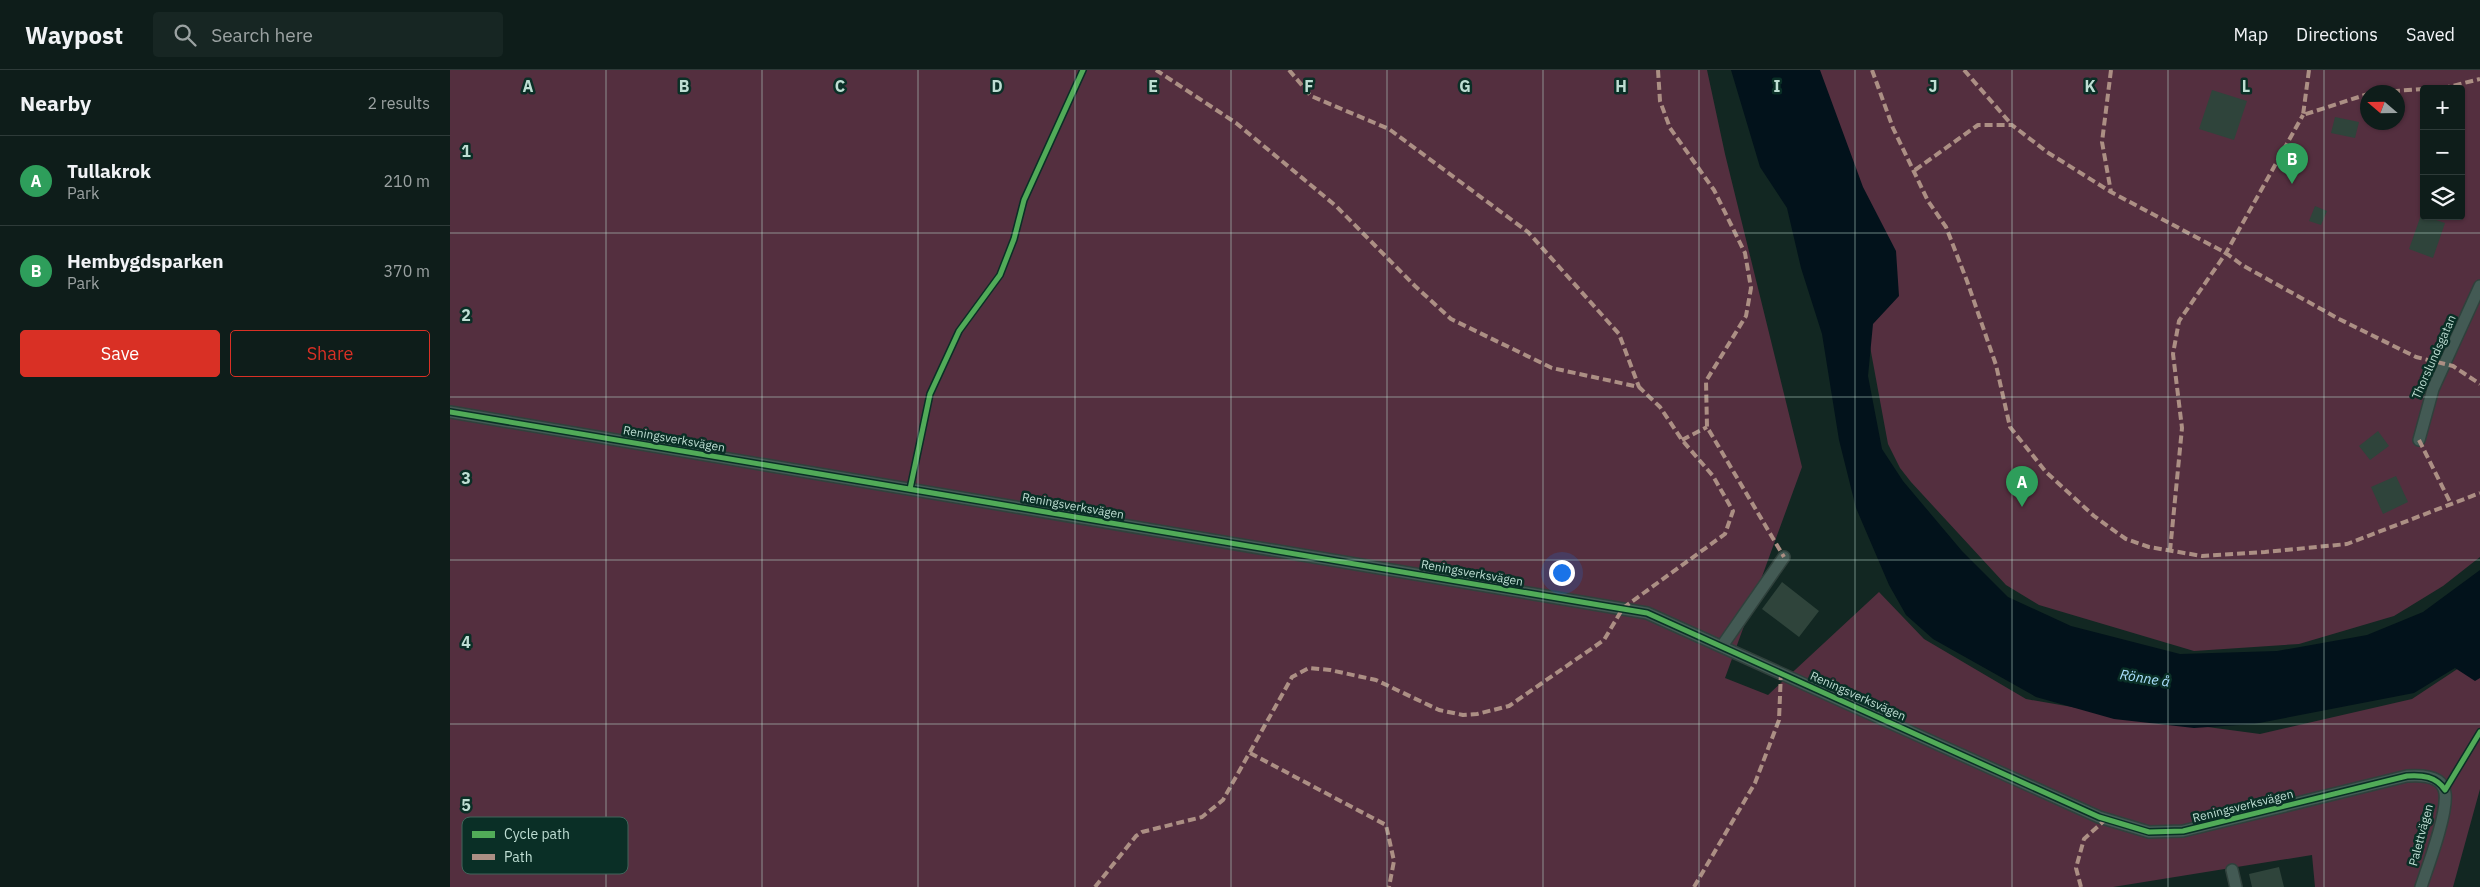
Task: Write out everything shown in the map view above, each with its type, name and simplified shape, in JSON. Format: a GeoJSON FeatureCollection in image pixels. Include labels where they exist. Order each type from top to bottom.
{"type":"FeatureCollection","features":[{"type":"Feature","properties":{"kind":"street","name":"Thorslundsgatan"},"geometry":{"type":"LineString","coordinates":[[2419,440],[2433,389],[2480,286]]}},
{"type":"Feature","properties":{"kind":"street","name":"Reningsverksvägen"},"geometry":{"type":"LineString","coordinates":[[450,412],[1647,613],[2099,816],[2149,832],[2183,831],[2406,776],[2429,777],[2439,783],[2444,790]]}},
{"type":"Feature","properties":{"kind":"street"},"geometry":{"type":"LineString","coordinates":[[1722,646],[1784,557]]}},
{"type":"Feature","properties":{"kind":"street","name":"Palettvägen"},"geometry":{"type":"LineString","coordinates":[[2421,887],[2443,812],[2444,790]]}},
{"type":"Feature","properties":{"kind":"street"},"geometry":{"type":"LineString","coordinates":[[2232,870],[2236,887]]}},
{"type":"Feature","properties":{"kind":"shaded area"},"geometry":{"type":"Polygon","coordinates":[[[450,70],[1707,70],[1725,154],[1802,467],[1725,678],[1768,695],[1879,592],[1924,639],[2026,699],[2118,715],[2260,734],[2412,699],[2480,654],[2480,789],[2453,887],[2315,887],[2312,855],[2113,887],[450,887],[450,70]]]}},
{"type":"Feature","properties":{"kind":"shaded area"},"geometry":{"type":"Polygon","coordinates":[[[1819,70],[2480,70],[2480,557],[2443,586],[2394,616],[2299,644],[2194,651],[2039,605],[2006,585],[1900,468],[1888,444],[1819,70]]]}},
{"type":"Feature","properties":{"kind":"water","name":"Rönne å"},"geometry":{"type":"Polygon","coordinates":[[[1731,70],[1820,70],[1863,187],[1896,251],[1899,296],[1873,324],[1868,376],[1882,449],[1903,481],[1962,551],[2008,597],[2071,626],[2180,654],[2277,651],[2367,635],[2423,612],[2480,570],[2480,678],[2475,681],[2455,668],[2414,693],[2254,724],[2194,728],[2114,719],[2036,697],[1933,639],[1906,615],[1889,585],[1856,508],[1839,440],[1822,334],[1801,268],[1787,208],[1760,167],[1731,70]]]}},
{"type":"Feature","properties":{"kind":"building"},"geometry":{"type":"Polygon","coordinates":[[[2212,90],[2247,101],[2234,140],[2199,129],[2212,90]]]}},
{"type":"Feature","properties":{"kind":"building"},"geometry":{"type":"Polygon","coordinates":[[[2335,117],[2359,122],[2355,138],[2331,133],[2335,117]]]}},
{"type":"Feature","properties":{"kind":"building"},"geometry":{"type":"Polygon","coordinates":[[[2315,206],[2327,211],[2321,225],[2309,221],[2315,206]]]}},
{"type":"Feature","properties":{"kind":"building"},"geometry":{"type":"Polygon","coordinates":[[[2420,218],[2420,220],[2436,220],[2445,223],[2433,258],[2409,249],[2420,218]]]}},
{"type":"Feature","properties":{"kind":"building"},"geometry":{"type":"Polygon","coordinates":[[[2378,431],[2389,446],[2370,460],[2359,446],[2378,431]]]}},
{"type":"Feature","properties":{"kind":"building"},"geometry":{"type":"Polygon","coordinates":[[[2396,476],[2408,502],[2383,514],[2371,487],[2396,476]]]}},
{"type":"Feature","properties":{"kind":"building"},"geometry":{"type":"Polygon","coordinates":[[[1782,582],[1819,611],[1799,637],[1762,609],[1782,582]]]}},
{"type":"Feature","properties":{"kind":"building"},"geometry":{"type":"Polygon","coordinates":[[[2279,867],[2284,887],[2252,887],[2249,874],[2279,867]]]}},
{"type":"Feature","properties":{"kind":"marked path"},"geometry":{"type":"LineString","coordinates":[[1095,887],[1136,836],[1142,832],[1202,817],[1223,800],[1292,677],[1309,668],[1330,670],[1376,680],[1439,710],[1463,715],[1477,714],[1509,706],[1604,640],[1623,608],[1725,534],[1733,511],[1713,476],[1682,440],[1660,407],[1639,387],[1552,368],[1451,319],[1415,286],[1336,206],[1236,123],[1156,70]]}},
{"type":"Feature","properties":{"kind":"marked path"},"geometry":{"type":"LineString","coordinates":[[1289,70],[1311,96],[1389,129],[1528,232],[1619,334],[1639,387]]}},
{"type":"Feature","properties":{"kind":"marked path"},"geometry":{"type":"LineString","coordinates":[[1658,70],[1660,101],[1670,128],[1714,190],[1745,253],[1751,288],[1746,316],[1706,381],[1707,427],[1784,557]]}},
{"type":"Feature","properties":{"kind":"marked path"},"geometry":{"type":"LineString","coordinates":[[1872,70],[1893,128],[1928,201],[1946,227],[1967,281],[1996,365],[2010,427],[2046,472],[2094,516],[2126,539],[2149,547],[2202,556],[2347,544],[2480,493]]}},
{"type":"Feature","properties":{"kind":"marked path"},"geometry":{"type":"LineString","coordinates":[[1964,70],[2012,125]]}},
{"type":"Feature","properties":{"kind":"marked path"},"geometry":{"type":"LineString","coordinates":[[2111,70],[2102,142],[2111,192]]}},
{"type":"Feature","properties":{"kind":"marked path"},"geometry":{"type":"LineString","coordinates":[[2309,70],[2303,115],[2360,97]]}},
{"type":"Feature","properties":{"kind":"marked path"},"geometry":{"type":"LineString","coordinates":[[2456,85],[2480,79]]}},
{"type":"Feature","properties":{"kind":"marked path"},"geometry":{"type":"LineString","coordinates":[[2405,90],[2420,89]]}},
{"type":"Feature","properties":{"kind":"marked path"},"geometry":{"type":"LineString","coordinates":[[2170,551],[2182,428],[2173,354],[2179,321],[2226,253],[2303,115]]}},
{"type":"Feature","properties":{"kind":"marked path"},"geometry":{"type":"LineString","coordinates":[[1915,170],[1978,125],[2012,125],[2047,152],[2111,192],[2226,253],[2242,265],[2339,319],[2416,357],[2453,366],[2480,384]]}},
{"type":"Feature","properties":{"kind":"marked path"},"geometry":{"type":"LineString","coordinates":[[1682,440],[1707,427]]}},
{"type":"Feature","properties":{"kind":"marked path"},"geometry":{"type":"LineString","coordinates":[[2419,440],[2451,504]]}},
{"type":"Feature","properties":{"kind":"marked path"},"geometry":{"type":"LineString","coordinates":[[1694,887],[1755,783],[1779,720],[1781,672]]}},
{"type":"Feature","properties":{"kind":"marked path"},"geometry":{"type":"LineString","coordinates":[[1250,753],[1386,825],[1394,861],[1389,887]]}},
{"type":"Feature","properties":{"kind":"marked path"},"geometry":{"type":"LineString","coordinates":[[2081,887],[2076,868],[2084,839],[2106,819]]}},
{"type":"Feature","properties":{"kind":"cycle path"},"geometry":{"type":"LineString","coordinates":[[910,489],[930,394],[959,331],[1000,275],[1014,239],[1024,200],[1083,70]]}},
{"type":"Feature","properties":{"kind":"cycle path"},"geometry":{"type":"LineString","coordinates":[[450,412],[1647,613],[2099,817],[2149,832],[2183,831],[2407,776],[2428,777],[2441,785],[2445,790],[2480,732]]}},
{"type":"Feature","properties":{"kind":"place","name":"Hembygdsparken"},"geometry":{"type":"Point","coordinates":[2292,184]}},
{"type":"Feature","properties":{"kind":"place","name":"Tullakrok"},"geometry":{"type":"Point","coordinates":[2022,507]}}]}
